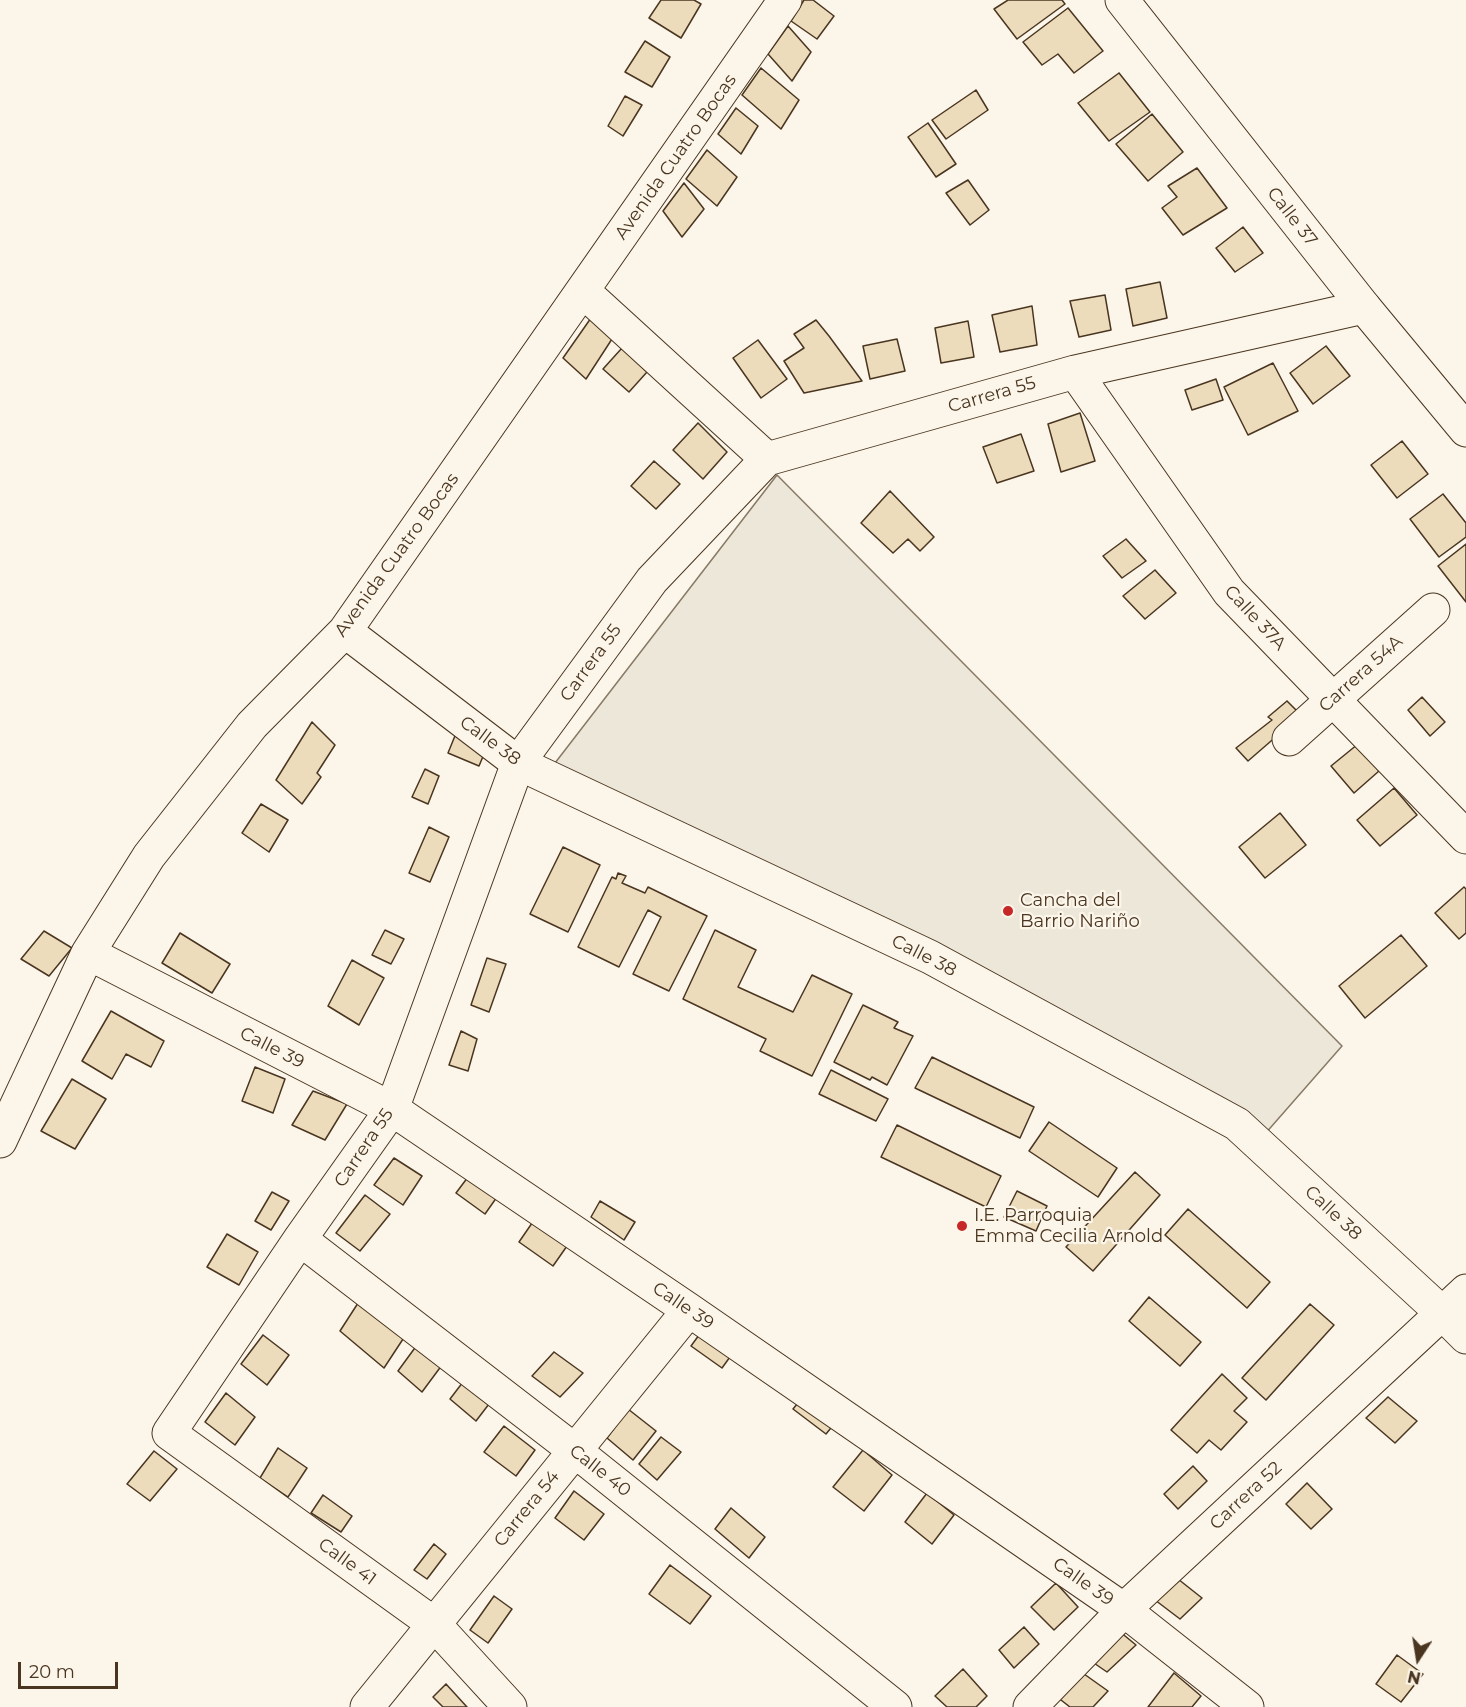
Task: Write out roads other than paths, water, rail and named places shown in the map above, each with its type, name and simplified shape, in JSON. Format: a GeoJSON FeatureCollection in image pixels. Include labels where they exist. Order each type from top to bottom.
{"type":"FeatureCollection","features":[{"type":"Feature","properties":{"kind":"street","name":"Avenida Cuatro Bocas"},"geometry":{"type":"LineString","coordinates":[[0,1141],[88,953],[149,856],[252,725],[345,631],[785,0]]}},
{"type":"Feature","properties":{"kind":"street","name":"Calle 37"},"geometry":{"type":"LineString","coordinates":[[1122,0],[1364,308],[1466,430]]}},
{"type":"Feature","properties":{"kind":"street"},"geometry":{"type":"LineString","coordinates":[[583,291],[767,459]]}},
{"type":"Feature","properties":{"kind":"street","name":"Carrera 55"},"geometry":{"type":"LineString","coordinates":[[169,1433],[300,1239],[392,1109],[518,763],[652,580],[767,459],[1076,372],[1364,308]]}},
{"type":"Feature","properties":{"kind":"street","name":"Calle 37A"},"geometry":{"type":"LineString","coordinates":[[1076,372],[1229,592],[1466,837]]}},
{"type":"Feature","properties":{"kind":"street","name":"Carrera 54A"},"geometry":{"type":"LineString","coordinates":[[1289,739],[1433,610]]}},
{"type":"Feature","properties":{"kind":"street","name":"Calle 38"},"geometry":{"type":"LineString","coordinates":[[345,631],[518,763],[930,957],[1237,1124],[1466,1337]]}},
{"type":"Feature","properties":{"kind":"street","name":"Calle 39"},"geometry":{"type":"LineString","coordinates":[[88,953],[392,1109],[689,1310],[1124,1610],[1247,1707]]}},
{"type":"Feature","properties":{"kind":"street","name":"Calle 40"},"geometry":{"type":"LineString","coordinates":[[300,1239],[574,1450],[895,1707]]}},
{"type":"Feature","properties":{"kind":"street","name":"Carrera 52"},"geometry":{"type":"LineString","coordinates":[[1030,1707],[1124,1610],[1466,1291]]}},
{"type":"Feature","properties":{"kind":"street","name":"Carrera 54"},"geometry":{"type":"LineString","coordinates":[[367,1707],[689,1310]]}},
{"type":"Feature","properties":{"kind":"street","name":"Calle 41"},"geometry":{"type":"LineString","coordinates":[[169,1433],[434,1624],[510,1707]]}},
{"type":"Feature","properties":{"kind":"place","name":"Cancha del Barrio Nariño"},"geometry":{"type":"Point","coordinates":[1008,911]}},
{"type":"Feature","properties":{"kind":"place","name":"I.E. Parroquia Emma Cecilia Arnold"},"geometry":{"type":"Point","coordinates":[962,1226]}}]}
